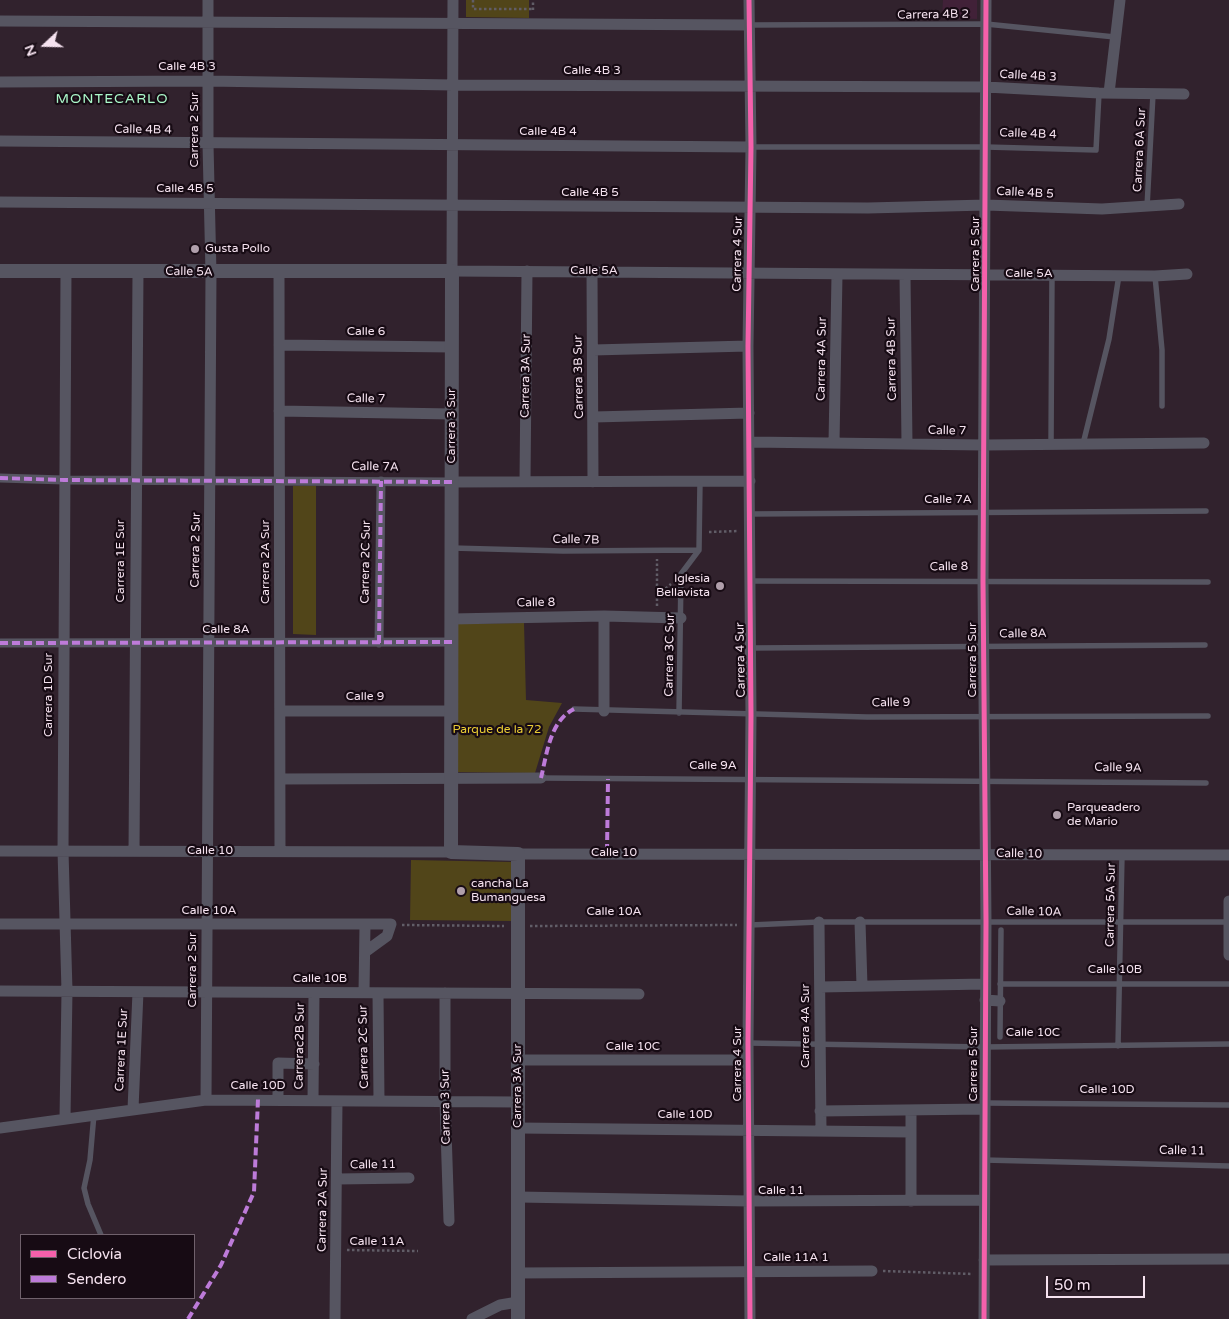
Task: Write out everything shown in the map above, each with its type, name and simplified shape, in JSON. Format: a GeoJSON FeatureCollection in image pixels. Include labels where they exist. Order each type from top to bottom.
{"type":"FeatureCollection","features":[{"type":"Feature","properties":{"kind":"street","name":"Carrera 2 Sur"},"geometry":{"type":"LineString","coordinates":[[206,1100],[211,272],[208,144],[208,0]]}},
{"type":"Feature","properties":{"kind":"street","name":"Carrera 3 Sur"},"geometry":{"type":"LineString","coordinates":[[451,852],[453,0]]}},
{"type":"Feature","properties":{"kind":"street","name":"Carrera 4 Sur"},"geometry":{"type":"LineString","coordinates":[[749,0],[751,147],[748,346],[751,780],[748,1200],[751,1272],[750,1319]]}},
{"type":"Feature","properties":{"kind":"street","name":"Carrera 5 Sur"},"geometry":{"type":"LineString","coordinates":[[984,1319],[984,1000],[986,922],[983,581],[986,0]]}},
{"type":"Feature","properties":{"kind":"street"},"geometry":{"type":"LineString","coordinates":[[1104,93],[1120,0]]}},
{"type":"Feature","properties":{"kind":"street"},"geometry":{"type":"LineString","coordinates":[[0,21],[750,25]]}},
{"type":"Feature","properties":{"kind":"street","name":"Calle 4B 3"},"geometry":{"type":"LineString","coordinates":[[0,82],[208,81],[453,85],[986,87],[1104,93],[1184,94]]}},
{"type":"Feature","properties":{"kind":"street","name":"Calle 4B 4"},"geometry":{"type":"LineString","coordinates":[[0,141],[751,147]]}},
{"type":"Feature","properties":{"kind":"street","name":"Calle 4B 5"},"geometry":{"type":"LineString","coordinates":[[0,202],[749,208],[868,208],[986,205],[1102,209],[1179,204]]}},
{"type":"Feature","properties":{"kind":"street","name":"Calle 5A"},"geometry":{"type":"LineString","coordinates":[[0,271],[592,270],[836,275],[1052,274],[1155,276],[1187,274]]}},
{"type":"Feature","properties":{"kind":"street","name":"Carrera 3B Sur"},"geometry":{"type":"LineString","coordinates":[[592,270],[593,482]]}},
{"type":"Feature","properties":{"kind":"street","name":"Carrera 1D Sur"},"geometry":{"type":"LineString","coordinates":[[65,1118],[67,991],[62,851],[66,271]]}},
{"type":"Feature","properties":{"kind":"street","name":"Carrera 3A Sur"},"geometry":{"type":"LineString","coordinates":[[525,482],[527,271]]}},
{"type":"Feature","properties":{"kind":"street","name":"Carrera 1E Sur"},"geometry":{"type":"LineString","coordinates":[[134,851],[138,272]]}},
{"type":"Feature","properties":{"kind":"street","name":"Carrera 2A Sur"},"geometry":{"type":"LineString","coordinates":[[279,272],[280,851]]}},
{"type":"Feature","properties":{"kind":"street","name":"Carrera 4A Sur"},"geometry":{"type":"LineString","coordinates":[[834,443],[836,275]]}},
{"type":"Feature","properties":{"kind":"street","name":"Carrera 4B Sur"},"geometry":{"type":"LineString","coordinates":[[905,275],[907,444]]}},
{"type":"Feature","properties":{"kind":"street","name":"Calle 6"},"geometry":{"type":"LineString","coordinates":[[279,345],[452,347]]}},
{"type":"Feature","properties":{"kind":"street"},"geometry":{"type":"LineString","coordinates":[[593,350],[748,346]]}},
{"type":"Feature","properties":{"kind":"street","name":"Calle 7"},"geometry":{"type":"LineString","coordinates":[[279,411],[452,414]]}},
{"type":"Feature","properties":{"kind":"street"},"geometry":{"type":"LineString","coordinates":[[594,417],[749,413]]}},
{"type":"Feature","properties":{"kind":"street","name":"Calle 7"},"geometry":{"type":"LineString","coordinates":[[750,442],[984,445],[1204,443]]}},
{"type":"Feature","properties":{"kind":"street","name":"Calle 7A"},"geometry":{"type":"LineString","coordinates":[[0,478],[136,481],[750,481]]}},
{"type":"Feature","properties":{"kind":"street","name":"Carrera 2C Sur"},"geometry":{"type":"LineString","coordinates":[[379,643],[381,481]]}},
{"type":"Feature","properties":{"kind":"street"},"geometry":{"type":"LineString","coordinates":[[604,616],[604,711]]}},
{"type":"Feature","properties":{"kind":"street","name":"Calle 8"},"geometry":{"type":"LineString","coordinates":[[452,619],[604,616],[681,618]]}},
{"type":"Feature","properties":{"kind":"street","name":"Calle 8A"},"geometry":{"type":"LineString","coordinates":[[0,643],[452,642]]}},
{"type":"Feature","properties":{"kind":"street","name":"Calle 9"},"geometry":{"type":"LineString","coordinates":[[280,711],[451,711]]}},
{"type":"Feature","properties":{"kind":"street","name":"Calle 9A"},"geometry":{"type":"LineString","coordinates":[[280,779],[541,778]]}},
{"type":"Feature","properties":{"kind":"street","name":"Calle 10"},"geometry":{"type":"LineString","coordinates":[[0,851],[1229,855]]}},
{"type":"Feature","properties":{"kind":"street","name":"Carrera 3A Sur"},"geometry":{"type":"LineString","coordinates":[[518,854],[518,1319]]}},
{"type":"Feature","properties":{"kind":"street"},"geometry":{"type":"LineString","coordinates":[[1229,901],[1229,955]]}},
{"type":"Feature","properties":{"kind":"street","name":"Carrera 4A Sur"},"geometry":{"type":"LineString","coordinates":[[819,922],[820,1130]]}},
{"type":"Feature","properties":{"kind":"street"},"geometry":{"type":"LineString","coordinates":[[860,922],[862,986]]}},
{"type":"Feature","properties":{"kind":"street","name":"Calle 10A"},"geometry":{"type":"LineString","coordinates":[[0,924],[391,924]]}},
{"type":"Feature","properties":{"kind":"street","name":"Carrera 2C Sur"},"geometry":{"type":"LineString","coordinates":[[364,992],[366,924]]}},
{"type":"Feature","properties":{"kind":"street"},"geometry":{"type":"LineString","coordinates":[[365,952],[387,936],[391,924]]}},
{"type":"Feature","properties":{"kind":"street"},"geometry":{"type":"LineString","coordinates":[[820,987],[985,984]]}},
{"type":"Feature","properties":{"kind":"street","name":"Calle 10B"},"geometry":{"type":"LineString","coordinates":[[0,991],[640,994]]}},
{"type":"Feature","properties":{"kind":"street","name":"Carrera 1E Sur"},"geometry":{"type":"LineString","coordinates":[[133,1109],[138,992]]}},
{"type":"Feature","properties":{"kind":"street","name":"Carrerac2B Sur"},"geometry":{"type":"LineString","coordinates":[[314,993],[314,1100]]}},
{"type":"Feature","properties":{"kind":"street","name":"Carrera 2C Sur"},"geometry":{"type":"LineString","coordinates":[[378,993],[379,1101]]}},
{"type":"Feature","properties":{"kind":"street","name":"Carrera 3 Sur"},"geometry":{"type":"LineString","coordinates":[[445,993],[445,1101],[449,1221]]}},
{"type":"Feature","properties":{"kind":"street"},"geometry":{"type":"LineString","coordinates":[[984,1000],[1000,1001]]}},
{"type":"Feature","properties":{"kind":"street","name":"Calle 10C"},"geometry":{"type":"LineString","coordinates":[[518,1060],[748,1060]]}},
{"type":"Feature","properties":{"kind":"street"},"geometry":{"type":"LineString","coordinates":[[278,1099],[278,1063],[314,1064]]}},
{"type":"Feature","properties":{"kind":"street","name":"Calle 10D"},"geometry":{"type":"LineString","coordinates":[[0,1128],[206,1100],[518,1102]]}},
{"type":"Feature","properties":{"kind":"street","name":"Carrera 2A Sur"},"geometry":{"type":"LineString","coordinates":[[335,1319],[338,1179],[337,1100]]}},
{"type":"Feature","properties":{"kind":"street","name":"Calle 10D"},"geometry":{"type":"LineString","coordinates":[[820,1111],[911,1111],[984,1106]]}},
{"type":"Feature","properties":{"kind":"street"},"geometry":{"type":"LineString","coordinates":[[911,1111],[911,1201]]}},
{"type":"Feature","properties":{"kind":"street","name":"Calle 10D"},"geometry":{"type":"LineString","coordinates":[[518,1128],[911,1132]]}},
{"type":"Feature","properties":{"kind":"street","name":"Calle 11"},"geometry":{"type":"LineString","coordinates":[[338,1179],[409,1178]]}},
{"type":"Feature","properties":{"kind":"street","name":"Calle 11"},"geometry":{"type":"LineString","coordinates":[[518,1197],[748,1200],[984,1200]]}},
{"type":"Feature","properties":{"kind":"street"},"geometry":{"type":"LineString","coordinates":[[984,1260],[1229,1259]]}},
{"type":"Feature","properties":{"kind":"street","name":"Calle 11A 1"},"geometry":{"type":"LineString","coordinates":[[517,1273],[872,1271]]}},
{"type":"Feature","properties":{"kind":"street"},"geometry":{"type":"LineString","coordinates":[[474,1318],[500,1305],[518,1302]]}},
{"type":"Feature","properties":{"kind":"lane","name":"Carrera 4B 2"},"geometry":{"type":"LineString","coordinates":[[750,25],[986,24],[1115,37]]}},
{"type":"Feature","properties":{"kind":"lane","name":"Calle 4B 4"},"geometry":{"type":"LineString","coordinates":[[751,147],[986,147],[1096,150],[1104,93]]}},
{"type":"Feature","properties":{"kind":"lane","name":"Carrera 6A Sur"},"geometry":{"type":"LineString","coordinates":[[1147,207],[1152,94]]}},
{"type":"Feature","properties":{"kind":"lane"},"geometry":{"type":"LineString","coordinates":[[1051,445],[1052,274]]}},
{"type":"Feature","properties":{"kind":"lane"},"geometry":{"type":"LineString","coordinates":[[1083,444],[1109,338],[1119,275]]}},
{"type":"Feature","properties":{"kind":"lane"},"geometry":{"type":"LineString","coordinates":[[1155,276],[1162,350],[1162,406]]}},
{"type":"Feature","properties":{"kind":"lane"},"geometry":{"type":"LineString","coordinates":[[681,574],[700,550],[700,482]]}},
{"type":"Feature","properties":{"kind":"lane","name":"Calle 7A"},"geometry":{"type":"LineString","coordinates":[[750,514],[1206,511]]}},
{"type":"Feature","properties":{"kind":"lane","name":"Calle 7B"},"geometry":{"type":"LineString","coordinates":[[452,548],[700,550]]}},
{"type":"Feature","properties":{"kind":"lane","name":"Carrera 3C Sur"},"geometry":{"type":"LineString","coordinates":[[678,714],[681,574]]}},
{"type":"Feature","properties":{"kind":"lane","name":"Calle 8"},"geometry":{"type":"LineString","coordinates":[[750,581],[1208,582]]}},
{"type":"Feature","properties":{"kind":"lane","name":"Calle 8A"},"geometry":{"type":"LineString","coordinates":[[750,648],[1205,645]]}},
{"type":"Feature","properties":{"kind":"lane","name":"Calle 9"},"geometry":{"type":"LineString","coordinates":[[574,709],[678,714],[867,717],[1208,716]]}},
{"type":"Feature","properties":{"kind":"lane","name":"Calle 9A"},"geometry":{"type":"LineString","coordinates":[[541,778],[1206,783]]}},
{"type":"Feature","properties":{"kind":"lane","name":"Carrera 5A Sur"},"geometry":{"type":"LineString","coordinates":[[1118,1046],[1122,855]]}},
{"type":"Feature","properties":{"kind":"lane","name":"Calle 10A"},"geometry":{"type":"LineString","coordinates":[[750,925],[819,922],[1229,922]]}},
{"type":"Feature","properties":{"kind":"lane","name":"Carrera 5 Sur"},"geometry":{"type":"LineString","coordinates":[[1000,1037],[1001,930]]}},
{"type":"Feature","properties":{"kind":"lane","name":"Calle 10B"},"geometry":{"type":"LineString","coordinates":[[1000,984],[1229,984]]}},
{"type":"Feature","properties":{"kind":"lane","name":"Calle 10C"},"geometry":{"type":"LineString","coordinates":[[748,1043],[984,1047],[1229,1044]]}},
{"type":"Feature","properties":{"kind":"lane","name":"Calle 10D"},"geometry":{"type":"LineString","coordinates":[[984,1106],[1229,1104]]}},
{"type":"Feature","properties":{"kind":"lane"},"geometry":{"type":"LineString","coordinates":[[94,1114],[90,1160],[84,1188],[88,1204],[101,1234]]}},
{"type":"Feature","properties":{"kind":"lane","name":"Calle 11"},"geometry":{"type":"LineString","coordinates":[[984,1160],[1229,1166]]}},
{"type":"Feature","properties":{"kind":"path"},"geometry":{"type":"LineString","coordinates":[[473,0],[473,9],[533,9]]}},
{"type":"Feature","properties":{"kind":"path"},"geometry":{"type":"LineString","coordinates":[[700,532],[750,531]]}},
{"type":"Feature","properties":{"kind":"path"},"geometry":{"type":"LineString","coordinates":[[656,617],[657,550]]}},
{"type":"Feature","properties":{"kind":"path"},"geometry":{"type":"LineString","coordinates":[[657,596],[681,574]]}},
{"type":"Feature","properties":{"kind":"path"},"geometry":{"type":"LineString","coordinates":[[872,1271],[984,1274]]}},
{"type":"Feature","properties":{"kind":"shaded area"},"geometry":{"type":"Polygon","coordinates":[[[943,0],[977,0],[977,19],[942,18],[943,0]]]}},
{"type":"Feature","properties":{"kind":"green space"},"geometry":{"type":"Polygon","coordinates":[[[466,0],[529,0],[529,18],[466,17],[466,0]]]}},
{"type":"Feature","properties":{"kind":"green space"},"geometry":{"type":"Polygon","coordinates":[[[293,486],[316,486],[316,635],[293,634],[293,486]]]}},
{"type":"Feature","properties":{"kind":"green space","name":"Parque de la 72"},"geometry":{"type":"Polygon","coordinates":[[[524,623],[526,700],[562,703],[549,727],[535,773],[455,772],[454,624],[524,623]]]}},
{"type":"Feature","properties":{"kind":"green space","name":"cancha La Bumanguesa"},"geometry":{"type":"Polygon","coordinates":[[[411,860],[513,862],[512,921],[410,920],[411,860]]]}},
{"type":"Feature","properties":{"kind":"marked path"},"geometry":{"type":"LineString","coordinates":[[0,478],[452,482]]}},
{"type":"Feature","properties":{"kind":"marked path"},"geometry":{"type":"LineString","coordinates":[[379,643],[381,481]]}},
{"type":"Feature","properties":{"kind":"marked path"},"geometry":{"type":"LineString","coordinates":[[0,643],[452,642]]}},
{"type":"Feature","properties":{"kind":"marked path"},"geometry":{"type":"LineString","coordinates":[[541,778],[548,748],[555,730],[566,714],[574,709]]}},
{"type":"Feature","properties":{"kind":"marked path"},"geometry":{"type":"LineString","coordinates":[[607,852],[608,779]]}},
{"type":"Feature","properties":{"kind":"marked path"},"geometry":{"type":"LineString","coordinates":[[188,1319],[221,1265],[254,1192],[258,1099]]}},
{"type":"Feature","properties":{"kind":"cycle path"},"geometry":{"type":"LineString","coordinates":[[749,0],[751,147],[748,346],[751,715],[748,1043],[750,1319]]}},
{"type":"Feature","properties":{"kind":"cycle path"},"geometry":{"type":"LineString","coordinates":[[984,1319],[986,922],[983,581],[986,0]]}},
{"type":"Feature","properties":{"kind":"place","name":"Gusta Pollo"},"geometry":{"type":"Point","coordinates":[195,249]}},
{"type":"Feature","properties":{"kind":"place","name":"Iglesia Bellavista"},"geometry":{"type":"Point","coordinates":[720,586]}},
{"type":"Feature","properties":{"kind":"place","name":"Parqueadero de Mario"},"geometry":{"type":"Point","coordinates":[1057,815]}},
{"type":"Feature","properties":{"kind":"place","name":"cancha La Bumanguesa"},"geometry":{"type":"Point","coordinates":[461,891]}},
{"type":"Feature","properties":{"kind":"district","name":"MONTECARLO"},"geometry":{"type":"Point","coordinates":[112,99]}}]}
